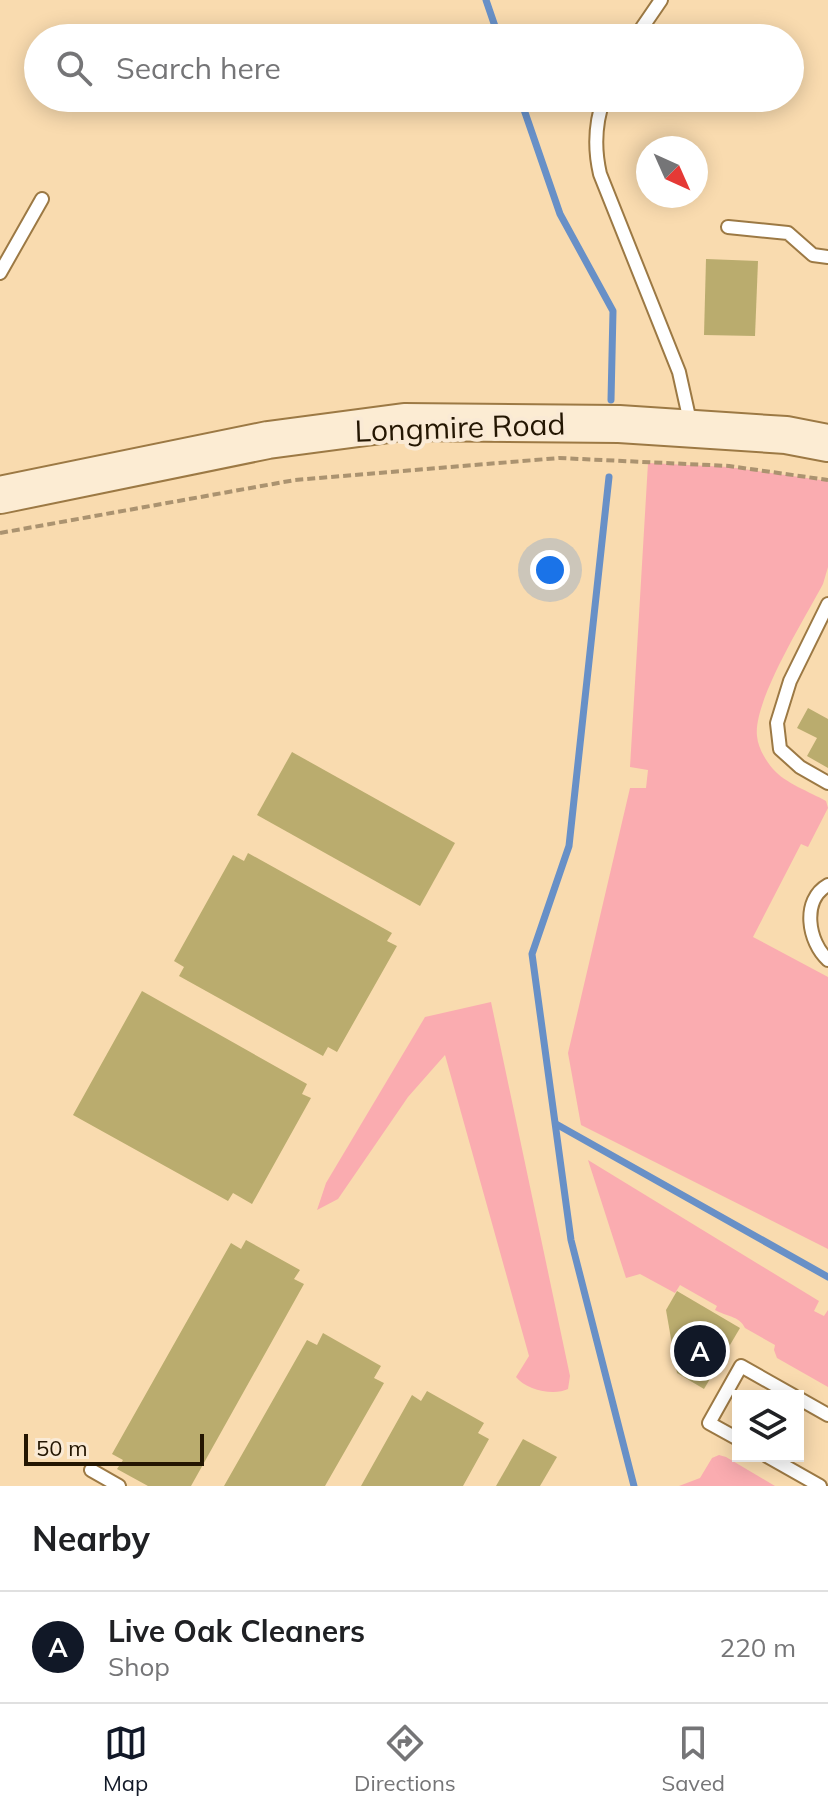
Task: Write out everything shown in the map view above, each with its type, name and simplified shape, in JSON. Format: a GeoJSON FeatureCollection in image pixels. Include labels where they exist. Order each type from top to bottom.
{"type":"FeatureCollection","features":[{"type":"Feature","properties":{"kind":"main road","name":"Longmire Road"},"geometry":{"type":"LineString","coordinates":[[0,495],[268,440],[404,422],[566,423],[691,429],[786,435],[828,443]]}},
{"type":"Feature","properties":{"kind":"lane"},"geometry":{"type":"LineString","coordinates":[[645,24],[661,0]]}},
{"type":"Feature","properties":{"kind":"lane"},"geometry":{"type":"LineString","coordinates":[[599,112],[596,154],[600,174],[679,372],[691,429]]}},
{"type":"Feature","properties":{"kind":"lane"},"geometry":{"type":"LineString","coordinates":[[0,273],[42,199]]}},
{"type":"Feature","properties":{"kind":"lane"},"geometry":{"type":"LineString","coordinates":[[728,227],[788,233],[813,255],[828,257]]}},
{"type":"Feature","properties":{"kind":"lane"},"geometry":{"type":"LineString","coordinates":[[828,604],[790,681],[777,723],[780,749],[800,767],[828,783]]}},
{"type":"Feature","properties":{"kind":"lane"},"geometry":{"type":"LineString","coordinates":[[828,885],[818,891],[809,909],[817,950],[828,960]]}},
{"type":"Feature","properties":{"kind":"lane"},"geometry":{"type":"LineString","coordinates":[[732,1436],[709,1423],[741,1366],[784,1390]]}},
{"type":"Feature","properties":{"kind":"lane"},"geometry":{"type":"LineString","coordinates":[[804,1402],[828,1415]]}},
{"type":"Feature","properties":{"kind":"lane"},"geometry":{"type":"LineString","coordinates":[[778,1462],[820,1486]]}},
{"type":"Feature","properties":{"kind":"lane"},"geometry":{"type":"LineString","coordinates":[[91,1470],[119,1486]]}},
{"type":"Feature","properties":{"kind":"path"},"geometry":{"type":"LineString","coordinates":[[0,533],[295,480],[559,458],[729,466],[828,480]]}},
{"type":"Feature","properties":{"kind":"shaded area"},"geometry":{"type":"Polygon","coordinates":[[[648,463],[729,467],[828,481],[828,567],[823,584],[771,681],[758,721],[757,736],[763,754],[773,769],[791,783],[826,801],[828,808],[808,847],[801,844],[753,937],[828,977],[828,1249],[581,1125],[568,1053],[630,788],[646,788],[648,770],[630,767],[648,463]]]}},
{"type":"Feature","properties":{"kind":"shaded area"},"geometry":{"type":"Polygon","coordinates":[[[491,1002],[570,1376],[568,1389],[562,1391],[548,1392],[533,1388],[516,1377],[529,1356],[445,1055],[408,1097],[338,1199],[317,1210],[326,1183],[425,1017],[491,1002]]]}},
{"type":"Feature","properties":{"kind":"shaded area"},"geometry":{"type":"Polygon","coordinates":[[[588,1160],[819,1301],[814,1311],[824,1316],[828,1310],[828,1387],[777,1358],[775,1345],[745,1328],[736,1319],[715,1310],[717,1306],[680,1285],[675,1293],[640,1274],[626,1278],[588,1160]]]}},
{"type":"Feature","properties":{"kind":"shaded area"},"geometry":{"type":"Polygon","coordinates":[[[719,1455],[726,1457],[775,1486],[679,1486],[700,1478],[712,1458],[719,1455]]]}},
{"type":"Feature","properties":{"kind":"building"},"geometry":{"type":"Polygon","coordinates":[[[706,259],[758,261],[755,336],[704,335],[706,259]]]}},
{"type":"Feature","properties":{"kind":"building"},"geometry":{"type":"Polygon","coordinates":[[[808,708],[828,719],[828,768],[807,756],[817,738],[797,728],[808,708]]]}},
{"type":"Feature","properties":{"kind":"building"},"geometry":{"type":"Polygon","coordinates":[[[292,752],[455,843],[420,906],[257,815],[292,752]]]}},
{"type":"Feature","properties":{"kind":"building"},"geometry":{"type":"Polygon","coordinates":[[[248,853],[392,933],[387,941],[397,946],[337,1052],[328,1047],[323,1056],[179,976],[184,967],[174,961],[233,855],[244,861],[248,853]]]}},
{"type":"Feature","properties":{"kind":"building"},"geometry":{"type":"Polygon","coordinates":[[[142,991],[307,1084],[302,1094],[311,1098],[252,1204],[233,1193],[228,1201],[73,1115],[142,991]]]}},
{"type":"Feature","properties":{"kind":"building"},"geometry":{"type":"Polygon","coordinates":[[[246,1240],[300,1270],[294,1279],[304,1284],[191,1486],[148,1486],[117,1469],[123,1460],[112,1454],[231,1243],[241,1249],[246,1240]]]}},
{"type":"Feature","properties":{"kind":"building"},"geometry":{"type":"Polygon","coordinates":[[[677,1291],[740,1328],[704,1389],[677,1373],[666,1310],[677,1291]]]}},
{"type":"Feature","properties":{"kind":"building"},"geometry":{"type":"Polygon","coordinates":[[[323,1333],[381,1366],[374,1378],[384,1383],[325,1486],[224,1486],[307,1340],[317,1345],[323,1333]]]}},
{"type":"Feature","properties":{"kind":"building"},"geometry":{"type":"Polygon","coordinates":[[[427,1391],[484,1423],[478,1433],[489,1439],[463,1486],[361,1486],[412,1395],[421,1401],[427,1391]]]}},
{"type":"Feature","properties":{"kind":"building"},"geometry":{"type":"Polygon","coordinates":[[[523,1439],[557,1457],[540,1486],[496,1486],[523,1439]]]}},
{"type":"Feature","properties":{"kind":"waterway"},"geometry":{"type":"LineString","coordinates":[[486,0],[494,24]]}},
{"type":"Feature","properties":{"kind":"waterway"},"geometry":{"type":"LineString","coordinates":[[525,112],[560,214],[613,311],[611,400]]}},
{"type":"Feature","properties":{"kind":"waterway"},"geometry":{"type":"LineString","coordinates":[[609,477],[569,846],[532,954],[571,1240],[634,1486]]}},
{"type":"Feature","properties":{"kind":"waterway"},"geometry":{"type":"LineString","coordinates":[[556,1124],[828,1277]]}},
{"type":"Feature","properties":{"kind":"place","name":"Live Oak Cleaners"},"geometry":{"type":"Point","coordinates":[700,1351]}}]}
